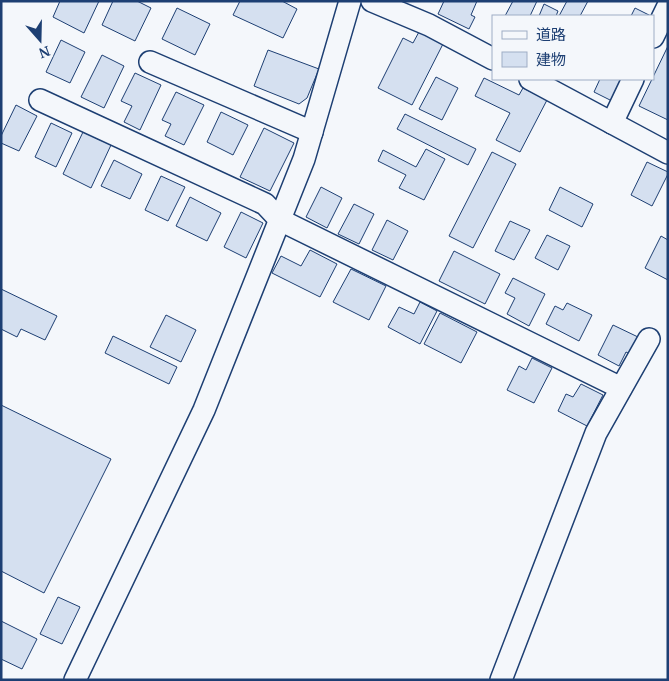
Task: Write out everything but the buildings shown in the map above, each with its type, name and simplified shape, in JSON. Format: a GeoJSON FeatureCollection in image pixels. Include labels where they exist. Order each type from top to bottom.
{"type":"FeatureCollection","features":[{"type":"Feature","properties":{"kind":"street"},"geometry":{"type":"LineString","coordinates":[[75,680],[204,410],[304,159],[350,1]]}},
{"type":"Feature","properties":{"kind":"street"},"geometry":{"type":"LineString","coordinates":[[372,1],[429,25],[492,58]]}},
{"type":"Feature","properties":{"kind":"street"},"geometry":{"type":"LineString","coordinates":[[654,35],[668,6]]}},
{"type":"Feature","properties":{"kind":"street"},"geometry":{"type":"LineString","coordinates":[[150,62],[312,132]]}},
{"type":"Feature","properties":{"kind":"street"},"geometry":{"type":"LineString","coordinates":[[532,80],[668,153]]}},
{"type":"Feature","properties":{"kind":"street"},"geometry":{"type":"LineString","coordinates":[[612,123],[633,80]]}},
{"type":"Feature","properties":{"kind":"street"},"geometry":{"type":"LineString","coordinates":[[40,100],[265,204],[280,220],[621,388]]}},
{"type":"Feature","properties":{"kind":"street"},"geometry":{"type":"LineString","coordinates":[[501,680],[596,432],[649,339]]}}]}
